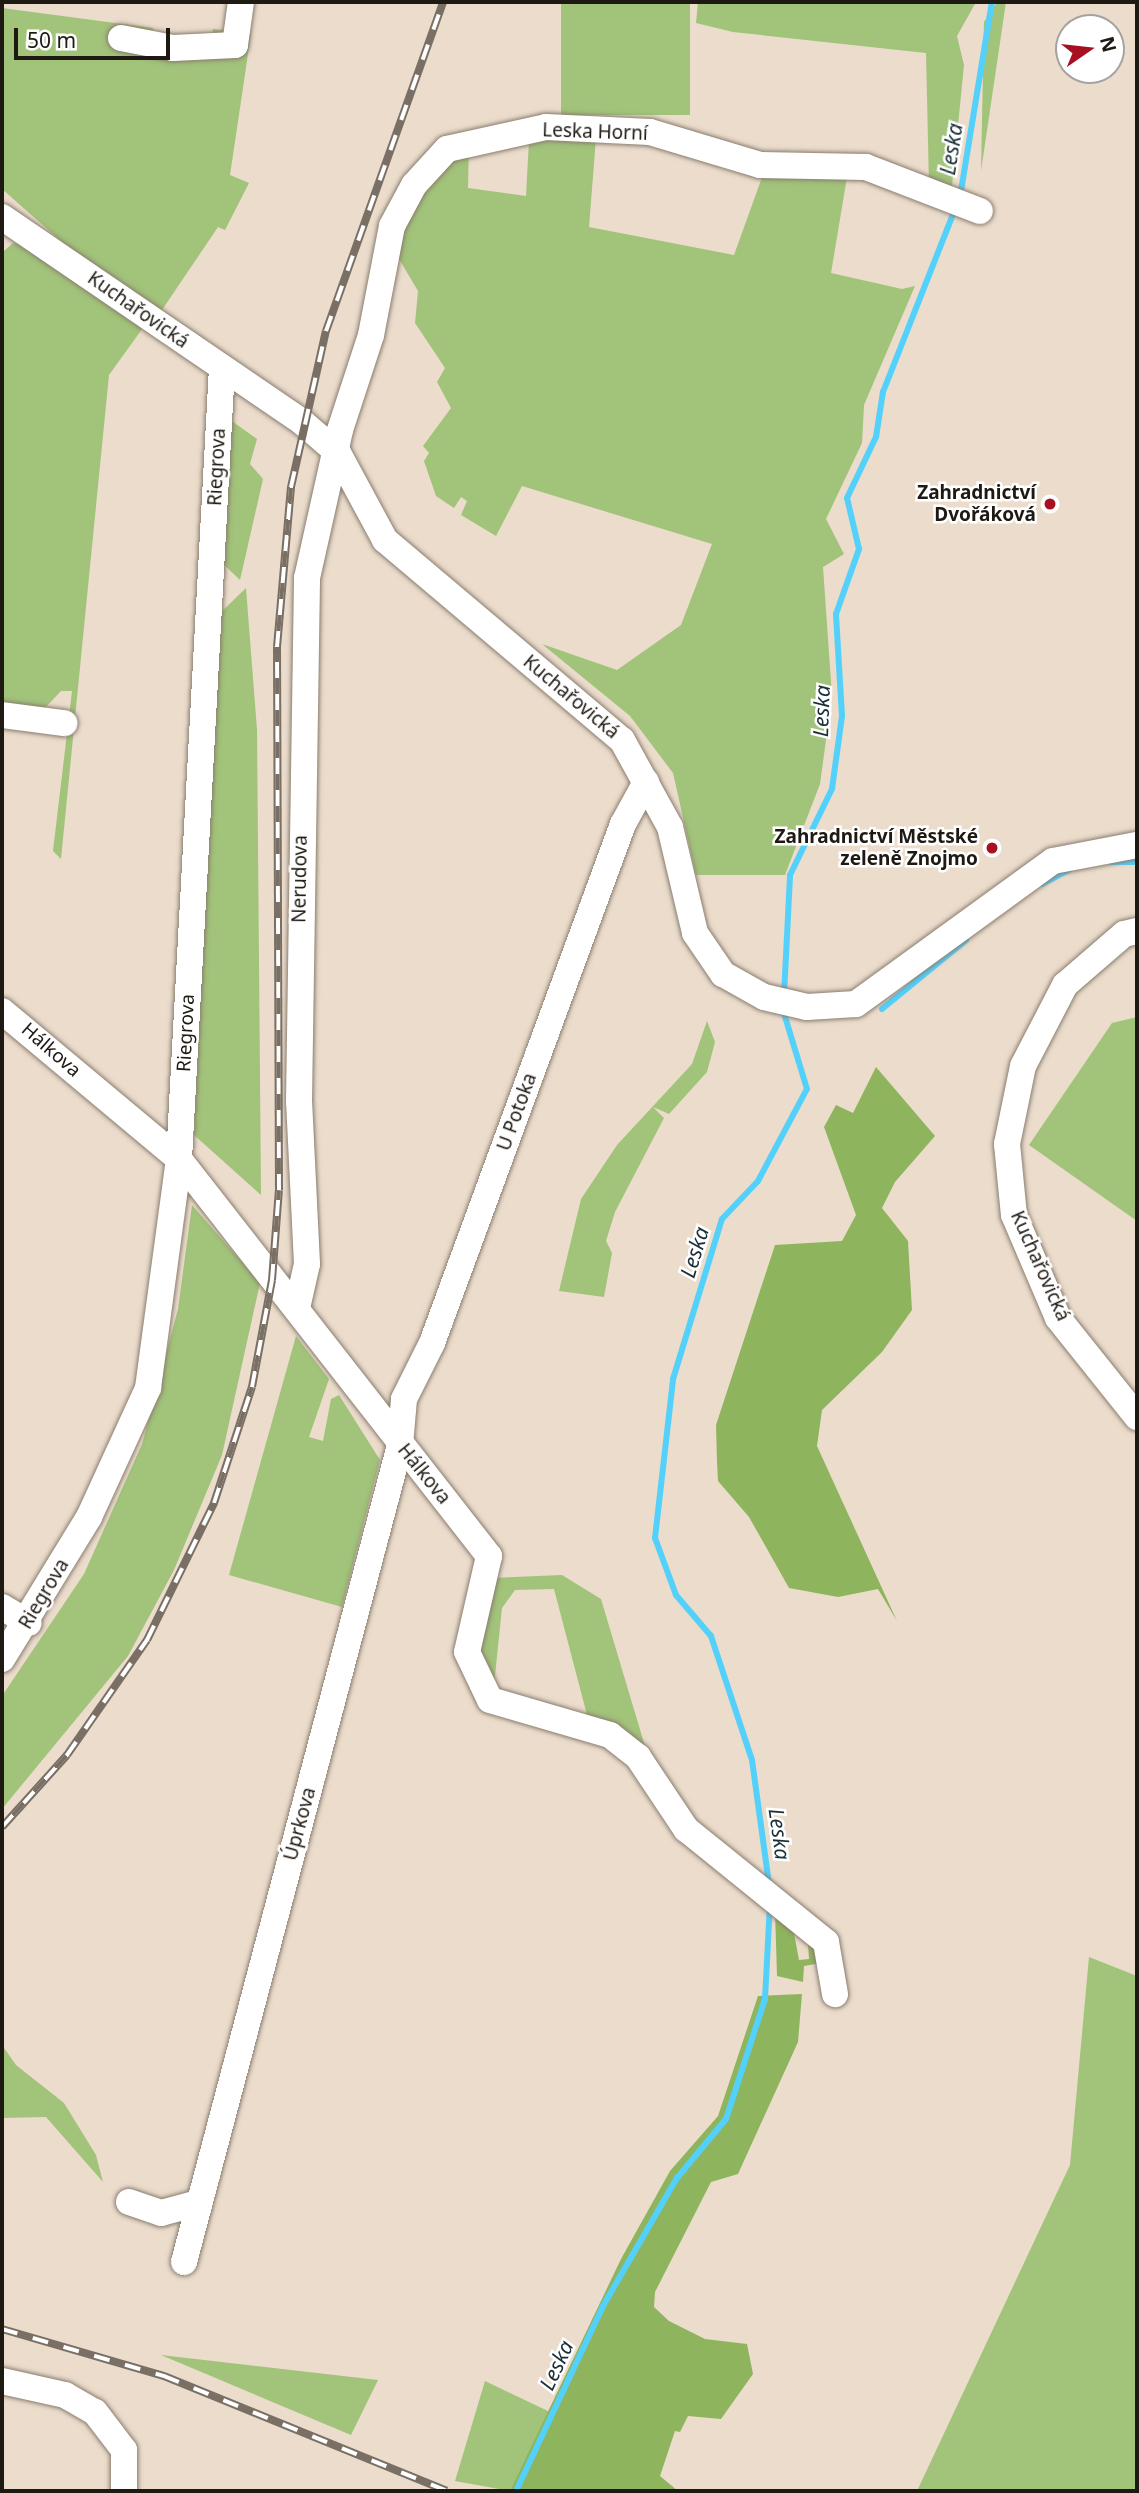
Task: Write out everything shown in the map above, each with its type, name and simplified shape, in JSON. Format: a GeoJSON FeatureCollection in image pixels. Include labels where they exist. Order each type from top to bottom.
{"type":"FeatureCollection","features":[{"type":"Feature","properties":{"kind":"street"},"geometry":{"type":"LineString","coordinates":[[121,38],[173,48],[234,45],[241,2]]}},
{"type":"Feature","properties":{"kind":"street","name":"Leska Horní"},"geometry":{"type":"LineString","coordinates":[[338,453],[392,226],[414,185],[447,149],[546,127],[650,132],[760,165],[866,167],[967,206]]}},
{"type":"Feature","properties":{"kind":"street","name":"Kuchařovická"},"geometry":{"type":"LineString","coordinates":[[2,217],[222,368],[338,453],[385,540],[622,740],[670,827],[695,933],[723,974],[764,997],[807,1007],[856,1004],[1053,861],[1137,845]]}},
{"type":"Feature","properties":{"kind":"street","name":"Riegrova"},"geometry":{"type":"LineString","coordinates":[[2,1659],[29,1623],[89,1517],[148,1388],[179,1159],[222,368]]}},
{"type":"Feature","properties":{"kind":"street","name":"Nerudova"},"geometry":{"type":"LineString","coordinates":[[297,1308],[307,1264],[299,1101],[307,578],[338,453]]}},
{"type":"Feature","properties":{"kind":"street"},"geometry":{"type":"LineString","coordinates":[[2,715],[64,723]]}},
{"type":"Feature","properties":{"kind":"street","name":"U Potoka"},"geometry":{"type":"LineString","coordinates":[[400,1445],[404,1399],[432,1343],[623,824],[646,782]]}},
{"type":"Feature","properties":{"kind":"street","name":"Kuchařovická"},"geometry":{"type":"LineString","coordinates":[[1137,932],[1124,934],[1065,985],[1023,1066],[1007,1144],[1014,1214],[1058,1318],[1137,1417]]}},
{"type":"Feature","properties":{"kind":"street","name":"Hálkova"},"geometry":{"type":"LineString","coordinates":[[2,1011],[179,1159],[489,1556],[467,1652],[490,1700],[610,1735],[638,1756],[687,1829],[759,1893],[826,1942],[835,1994]]}},
{"type":"Feature","properties":{"kind":"street","name":"Úprkova"},"geometry":{"type":"LineString","coordinates":[[184,2262],[400,1445]]}},
{"type":"Feature","properties":{"kind":"street"},"geometry":{"type":"LineString","coordinates":[[2,1607],[29,1623]]}},
{"type":"Feature","properties":{"kind":"street"},"geometry":{"type":"LineString","coordinates":[[129,2202],[161,2213],[200,2203]]}},
{"type":"Feature","properties":{"kind":"street"},"geometry":{"type":"LineString","coordinates":[[2,2381],[65,2395],[95,2412],[124,2450],[124,2491]]}},
{"type":"Feature","properties":{"kind":"green space"},"geometry":{"type":"Polygon","coordinates":[[[561,2],[690,2],[690,115],[561,115],[561,2]]]}},
{"type":"Feature","properties":{"kind":"green space"},"geometry":{"type":"Polygon","coordinates":[[[698,2],[976,2],[957,36],[964,65],[951,196],[929,186],[926,53],[733,32],[696,23],[698,2]]]}},
{"type":"Feature","properties":{"kind":"green space"},"geometry":{"type":"Polygon","coordinates":[[[997,2],[1006,2],[981,171],[984,22],[997,2]]]}},
{"type":"Feature","properties":{"kind":"green space"},"geometry":{"type":"Polygon","coordinates":[[[2,8],[153,28],[153,36],[211,43],[213,29],[251,34],[230,175],[249,183],[225,230],[218,227],[162,310],[63,243],[2,189],[2,8]]]}},
{"type":"Feature","properties":{"kind":"green space"},"geometry":{"type":"Polygon","coordinates":[[[596,138],[589,227],[734,255],[765,169],[848,171],[831,273],[902,289],[915,286],[864,405],[862,443],[826,519],[844,554],[823,567],[832,696],[820,784],[785,875],[696,875],[673,773],[630,716],[542,644],[617,670],[681,625],[712,544],[522,486],[496,536],[461,515],[467,501],[461,497],[454,508],[436,496],[424,461],[429,453],[423,446],[451,408],[437,382],[445,368],[415,323],[418,291],[396,254],[415,183],[469,142],[468,188],[526,196],[529,140],[596,138]]]}},
{"type":"Feature","properties":{"kind":"green space"},"geometry":{"type":"Polygon","coordinates":[[[13,243],[27,245],[145,325],[109,375],[61,859],[53,851],[72,691],[61,691],[43,710],[2,708],[2,253],[13,243]]]}},
{"type":"Feature","properties":{"kind":"green space"},"geometry":{"type":"Polygon","coordinates":[[[226,417],[257,439],[250,464],[263,479],[240,580],[218,559],[226,417]]]}},
{"type":"Feature","properties":{"kind":"green space"},"geometry":{"type":"Polygon","coordinates":[[[246,588],[257,730],[261,1195],[194,1135],[215,618],[246,588]]]}},
{"type":"Feature","properties":{"kind":"green space"},"geometry":{"type":"Polygon","coordinates":[[[1137,1017],[1137,1221],[1029,1145],[1112,1023],[1137,1017]]]}},
{"type":"Feature","properties":{"kind":"green space"},"geometry":{"type":"Polygon","coordinates":[[[707,1021],[715,1042],[707,1072],[669,1114],[653,1107],[664,1118],[615,1212],[606,1241],[612,1253],[604,1297],[559,1291],[581,1199],[617,1145],[692,1064],[707,1021]]]}},
{"type":"Feature","properties":{"kind":"green space"},"geometry":{"type":"Polygon","coordinates":[[[876,1067],[935,1136],[895,1182],[882,1208],[908,1241],[912,1310],[882,1352],[822,1410],[817,1446],[897,1621],[878,1589],[838,1597],[789,1588],[749,1517],[718,1481],[717,1462],[716,1425],[775,1245],[842,1241],[856,1215],[824,1127],[836,1105],[853,1113],[876,1067]]]}},
{"type":"Feature","properties":{"kind":"green space"},"geometry":{"type":"Polygon","coordinates":[[[192,1205],[260,1283],[222,1455],[174,1570],[128,1656],[2,1809],[2,1696],[84,1574],[142,1444],[178,1309],[192,1205]]]}},
{"type":"Feature","properties":{"kind":"green space"},"geometry":{"type":"Polygon","coordinates":[[[296,1336],[329,1379],[309,1437],[323,1441],[331,1399],[339,1395],[380,1460],[342,1607],[229,1575],[296,1336]]]}},
{"type":"Feature","properties":{"kind":"green space"},"geometry":{"type":"Polygon","coordinates":[[[562,1575],[601,1599],[647,1753],[587,1715],[554,1589],[515,1590],[502,1608],[494,1685],[474,1660],[492,1578],[562,1575]]]}},
{"type":"Feature","properties":{"kind":"green space"},"geometry":{"type":"Polygon","coordinates":[[[775,1910],[793,1928],[799,1960],[809,1959],[808,1944],[827,1962],[804,1966],[803,1982],[777,1976],[775,1910]]]}},
{"type":"Feature","properties":{"kind":"green space"},"geometry":{"type":"Polygon","coordinates":[[[1089,1957],[1137,1976],[1137,2491],[917,2491],[1070,2165],[1089,1957]]]}},
{"type":"Feature","properties":{"kind":"green space"},"geometry":{"type":"Polygon","coordinates":[[[802,1994],[798,2042],[738,2174],[711,2182],[655,2292],[654,2307],[669,2321],[705,2339],[747,2344],[753,2374],[721,2419],[688,2416],[680,2432],[675,2431],[660,2476],[678,2491],[510,2491],[621,2259],[670,2171],[718,2116],[758,1996],[802,1994]]]}},
{"type":"Feature","properties":{"kind":"green space"},"geometry":{"type":"Polygon","coordinates":[[[2,2045],[16,2065],[64,2103],[96,2155],[103,2182],[46,2117],[2,2118],[2,2045]]]}},
{"type":"Feature","properties":{"kind":"green space"},"geometry":{"type":"Polygon","coordinates":[[[161,2355],[378,2380],[351,2435],[161,2355]]]}},
{"type":"Feature","properties":{"kind":"green space"},"geometry":{"type":"Polygon","coordinates":[[[485,2381],[550,2412],[510,2491],[455,2481],[485,2381]]]}},
{"type":"Feature","properties":{"kind":"waterway","name":"Leska"},"geometry":{"type":"LineString","coordinates":[[960,197],[992,2]]}},
{"type":"Feature","properties":{"kind":"waterway","name":"Leska"},"geometry":{"type":"LineString","coordinates":[[784,995],[790,875],[832,789],[842,716],[836,614],[859,549],[847,498],[876,437],[883,392],[956,207]]}},
{"type":"Feature","properties":{"kind":"waterway"},"geometry":{"type":"LineString","coordinates":[[1111,862],[1137,862]]}},
{"type":"Feature","properties":{"kind":"waterway"},"geometry":{"type":"LineString","coordinates":[[1042,884],[1070,869]]}},
{"type":"Feature","properties":{"kind":"waterway"},"geometry":{"type":"LineString","coordinates":[[882,1009],[966,940]]}},
{"type":"Feature","properties":{"kind":"waterway","name":"Leska"},"geometry":{"type":"LineString","coordinates":[[769,1884],[752,1760],[711,1636],[676,1595],[655,1538],[673,1379],[722,1219],[758,1181],[807,1089],[783,1010]]}},
{"type":"Feature","properties":{"kind":"waterway","name":"Leska"},"geometry":{"type":"LineString","coordinates":[[516,2491],[603,2306],[677,2178],[726,2119],[765,1999],[770,1905]]}},
{"type":"Feature","properties":{"kind":"railway"},"geometry":{"type":"LineString","coordinates":[[2,1827],[67,1755],[147,1640],[214,1503],[252,1387],[272,1280],[279,1190],[277,647],[291,487],[326,331],[443,2]]}},
{"type":"Feature","properties":{"kind":"railway"},"geometry":{"type":"LineString","coordinates":[[2,2329],[164,2376],[447,2491]]}},
{"type":"Feature","properties":{"kind":"place","name":"Zahradnictví Dvořáková"},"geometry":{"type":"Point","coordinates":[1050,504]}},
{"type":"Feature","properties":{"kind":"place","name":"Zahradnictví Městské zeleně Znojmo"},"geometry":{"type":"Point","coordinates":[992,848]}}]}
